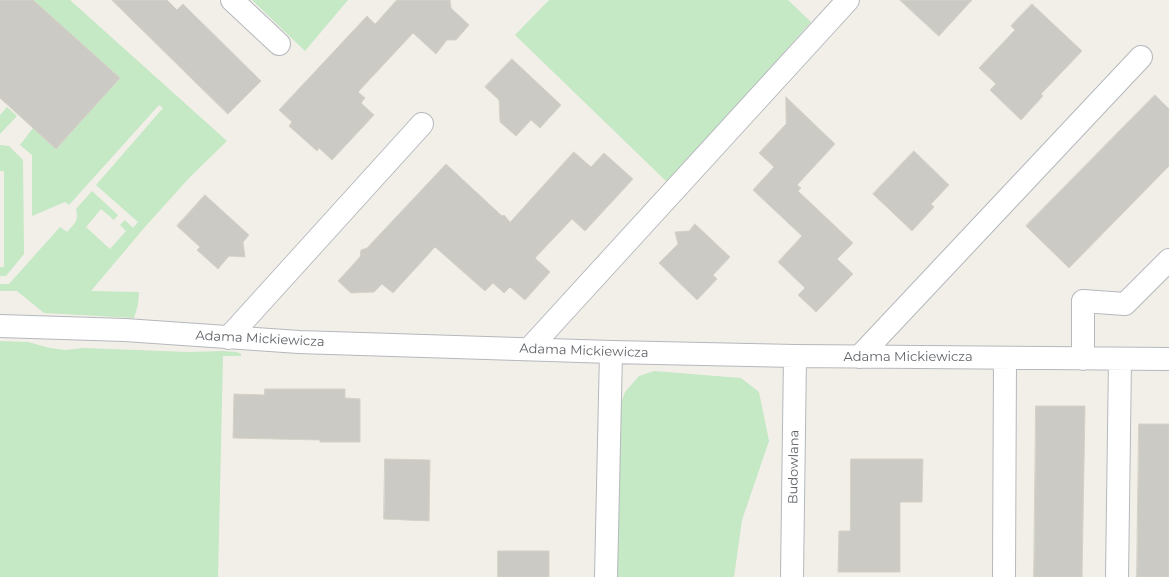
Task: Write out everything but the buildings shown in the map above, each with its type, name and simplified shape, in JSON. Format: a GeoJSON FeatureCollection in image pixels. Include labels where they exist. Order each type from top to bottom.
{"type":"FeatureCollection","features":[{"type":"Feature","properties":{"kind":"street"},"geometry":{"type":"LineString","coordinates":[[232,0],[279,44]]}},
{"type":"Feature","properties":{"kind":"street"},"geometry":{"type":"LineString","coordinates":[[529,349],[848,0]]}},
{"type":"Feature","properties":{"kind":"street"},"geometry":{"type":"LineString","coordinates":[[859,357],[1141,57]]}},
{"type":"Feature","properties":{"kind":"street"},"geometry":{"type":"LineString","coordinates":[[228,338],[422,124]]}},
{"type":"Feature","properties":{"kind":"street"},"geometry":{"type":"LineString","coordinates":[[1083,358],[1083,301],[1125,304],[1169,260]]}},
{"type":"Feature","properties":{"kind":"street","name":"Adama Mickiewicza"},"geometry":{"type":"LineString","coordinates":[[0,326],[125,330],[299,342],[611,352],[859,357],[1169,359]]}},
{"type":"Feature","properties":{"kind":"street"},"geometry":{"type":"LineString","coordinates":[[606,577],[611,352]]}},
{"type":"Feature","properties":{"kind":"street","name":"Budowlana"},"geometry":{"type":"LineString","coordinates":[[792,577],[796,356]]}},
{"type":"Feature","properties":{"kind":"street"},"geometry":{"type":"LineString","coordinates":[[1004,577],[1005,358]]}},
{"type":"Feature","properties":{"kind":"street"},"geometry":{"type":"LineString","coordinates":[[1117,577],[1120,359]]}},
{"type":"Feature","properties":{"kind":"green space"},"geometry":{"type":"Polygon","coordinates":[[[33,0],[70,0],[227,141],[190,177],[144,228],[91,291],[139,292],[138,305],[134,318],[44,313],[17,291],[0,291],[0,284],[9,284],[60,227],[67,232],[76,222],[76,209],[92,191],[118,215],[114,220],[101,209],[86,227],[110,249],[126,231],[120,225],[125,220],[133,228],[138,222],[96,185],[163,108],[159,105],[69,205],[65,202],[32,216],[32,155],[20,145],[33,128],[56,149],[120,78],[33,0]]]}},
{"type":"Feature","properties":{"kind":"green space"},"geometry":{"type":"Polygon","coordinates":[[[252,0],[348,0],[305,51],[252,0]]]}},
{"type":"Feature","properties":{"kind":"green space"},"geometry":{"type":"Polygon","coordinates":[[[549,0],[788,0],[811,22],[668,183],[515,35],[549,0]]]}},
{"type":"Feature","properties":{"kind":"green space"},"geometry":{"type":"Polygon","coordinates":[[[7,107],[17,116],[0,134],[0,115],[7,107]]]}},
{"type":"Feature","properties":{"kind":"green space"},"geometry":{"type":"Polygon","coordinates":[[[0,145],[9,146],[23,160],[24,254],[6,276],[0,276],[0,267],[4,267],[4,171],[0,171],[0,145]]]}},
{"type":"Feature","properties":{"kind":"green space"},"geometry":{"type":"Polygon","coordinates":[[[0,341],[28,342],[50,348],[65,350],[84,348],[188,352],[222,351],[237,352],[241,354],[241,356],[223,356],[218,577],[0,577],[0,341]]]}},
{"type":"Feature","properties":{"kind":"green space"},"geometry":{"type":"Polygon","coordinates":[[[654,371],[741,378],[759,392],[769,441],[742,520],[734,577],[615,577],[617,414],[625,392],[639,376],[654,371]]]}}]}
